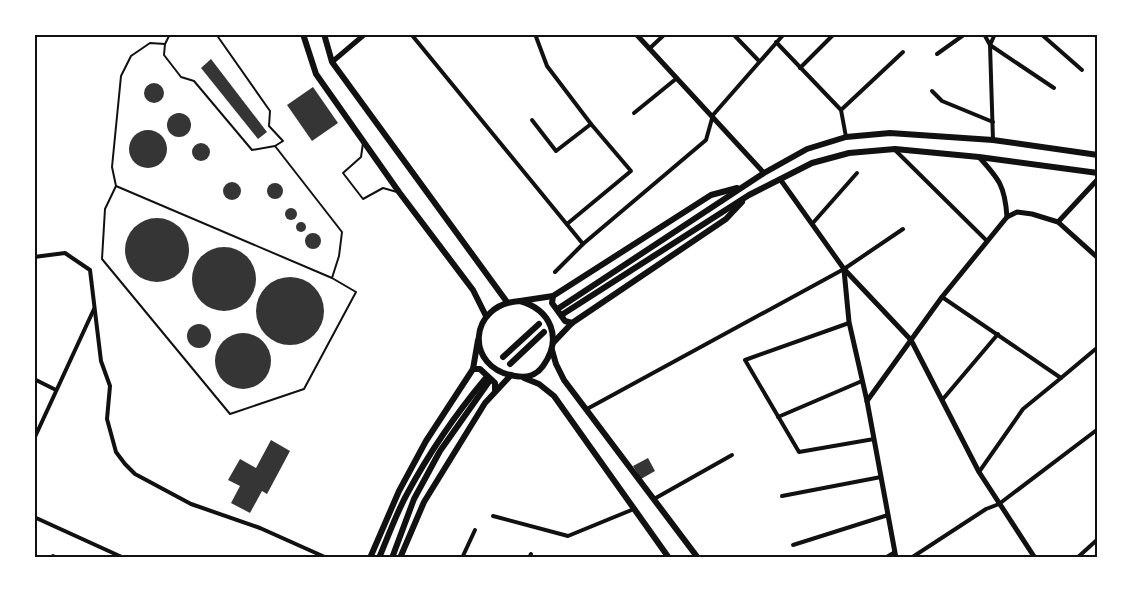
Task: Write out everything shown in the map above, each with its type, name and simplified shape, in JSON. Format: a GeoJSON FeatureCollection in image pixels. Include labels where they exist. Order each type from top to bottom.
{"type":"FeatureCollection","features":[{"type":"Feature","properties":{"kind":"main road"},"geometry":{"type":"LineString","coordinates":[[303,34],[316,74],[363,143],[473,290],[486,316]]}},
{"type":"Feature","properties":{"kind":"main road"},"geometry":{"type":"LineString","coordinates":[[324,34],[332,62],[507,302]]}},
{"type":"Feature","properties":{"kind":"main road"},"geometry":{"type":"LineString","coordinates":[[523,377],[537,373],[543,367],[565,317],[639,254],[764,172],[807,149],[846,137],[890,133],[993,140],[1098,155]]}},
{"type":"Feature","properties":{"kind":"main road"},"geometry":{"type":"LineString","coordinates":[[565,317],[645,261],[749,195],[812,163],[849,153],[894,149],[979,156],[1098,173]]}},
{"type":"Feature","properties":{"kind":"main road"},"geometry":{"type":"LineString","coordinates":[[370,558],[399,491],[426,441],[476,369],[480,328],[486,316],[495,307],[507,302],[553,299],[711,195],[743,186]]}},
{"type":"Feature","properties":{"kind":"main road"},"geometry":{"type":"LineString","coordinates":[[565,317],[726,219],[749,195]]}},
{"type":"Feature","properties":{"kind":"main road"},"geometry":{"type":"LineString","coordinates":[[553,299],[565,317]]}},
{"type":"Feature","properties":{"kind":"main road"},"geometry":{"type":"LineString","coordinates":[[520,301],[531,304],[543,313],[552,329],[556,364],[564,380],[698,558]]}},
{"type":"Feature","properties":{"kind":"main road"},"geometry":{"type":"LineString","coordinates":[[503,357],[539,324]]}},
{"type":"Feature","properties":{"kind":"main road"},"geometry":{"type":"LineString","coordinates":[[510,364],[544,332]]}},
{"type":"Feature","properties":{"kind":"main road"},"geometry":{"type":"LineString","coordinates":[[478,340],[486,362],[503,375],[523,377],[539,384],[554,396],[669,558]]}},
{"type":"Feature","properties":{"kind":"main road"},"geometry":{"type":"LineString","coordinates":[[476,369],[490,384]]}},
{"type":"Feature","properties":{"kind":"main road"},"geometry":{"type":"LineString","coordinates":[[379,558],[406,496],[458,412],[490,384],[511,375]]}},
{"type":"Feature","properties":{"kind":"main road"},"geometry":{"type":"LineString","coordinates":[[392,558],[414,499],[424,480],[458,425],[490,384]]}},
{"type":"Feature","properties":{"kind":"main road"},"geometry":{"type":"LineString","coordinates":[[400,558],[424,502],[484,403],[490,384]]}},
{"type":"Feature","properties":{"kind":"street"},"geometry":{"type":"LineString","coordinates":[[332,62],[365,34]]}},
{"type":"Feature","properties":{"kind":"street"},"geometry":{"type":"LineString","coordinates":[[411,34],[583,244]]}},
{"type":"Feature","properties":{"kind":"street"},"geometry":{"type":"LineString","coordinates":[[535,34],[547,66],[591,124],[631,171],[567,224]]}},
{"type":"Feature","properties":{"kind":"street"},"geometry":{"type":"LineString","coordinates":[[636,34],[764,172]]}},
{"type":"Feature","properties":{"kind":"street"},"geometry":{"type":"LineString","coordinates":[[649,49],[665,34]]}},
{"type":"Feature","properties":{"kind":"street"},"geometry":{"type":"LineString","coordinates":[[733,34],[759,61]]}},
{"type":"Feature","properties":{"kind":"street"},"geometry":{"type":"LineString","coordinates":[[555,272],[583,244],[706,140],[712,115],[784,34]]}},
{"type":"Feature","properties":{"kind":"street"},"geometry":{"type":"LineString","coordinates":[[800,68],[834,34]]}},
{"type":"Feature","properties":{"kind":"street"},"geometry":{"type":"LineString","coordinates":[[937,54],[965,34]]}},
{"type":"Feature","properties":{"kind":"street"},"geometry":{"type":"LineString","coordinates":[[984,34],[990,45],[993,140]]}},
{"type":"Feature","properties":{"kind":"street"},"geometry":{"type":"LineString","coordinates":[[990,45],[996,34]]}},
{"type":"Feature","properties":{"kind":"street"},"geometry":{"type":"LineString","coordinates":[[1041,34],[1082,70]]}},
{"type":"Feature","properties":{"kind":"street"},"geometry":{"type":"LineString","coordinates":[[776,42],[841,110],[846,137]]}},
{"type":"Feature","properties":{"kind":"street"},"geometry":{"type":"LineString","coordinates":[[990,45],[1054,88]]}},
{"type":"Feature","properties":{"kind":"street"},"geometry":{"type":"LineString","coordinates":[[841,110],[903,52]]}},
{"type":"Feature","properties":{"kind":"street"},"geometry":{"type":"LineString","coordinates":[[634,113],[678,77]]}},
{"type":"Feature","properties":{"kind":"street"},"geometry":{"type":"LineString","coordinates":[[932,91],[942,101],[993,122]]}},
{"type":"Feature","properties":{"kind":"street"},"geometry":{"type":"LineString","coordinates":[[532,120],[556,151],[591,124]]}},
{"type":"Feature","properties":{"kind":"street"},"geometry":{"type":"LineString","coordinates":[[894,149],[986,240]]}},
{"type":"Feature","properties":{"kind":"street"},"geometry":{"type":"LineString","coordinates":[[979,156],[996,176],[1005,195],[1007,217]]}},
{"type":"Feature","properties":{"kind":"street"},"geometry":{"type":"LineString","coordinates":[[812,224],[856,172]]}},
{"type":"Feature","properties":{"kind":"street"},"geometry":{"type":"LineString","coordinates":[[1058,222],[1098,178]]}},
{"type":"Feature","properties":{"kind":"street"},"geometry":{"type":"LineString","coordinates":[[780,179],[844,269],[911,340],[979,472],[1035,558]]}},
{"type":"Feature","properties":{"kind":"street"},"geometry":{"type":"LineString","coordinates":[[867,401],[942,297],[1007,217],[1024,213],[1058,222],[1098,258]]}},
{"type":"Feature","properties":{"kind":"street"},"geometry":{"type":"LineString","coordinates":[[587,409],[844,269],[903,229]]}},
{"type":"Feature","properties":{"kind":"street"},"geometry":{"type":"LineString","coordinates":[[34,257],[64,253],[90,270],[101,361],[110,386],[107,419],[116,452],[125,464],[135,474],[191,504],[260,528],[327,558]]}},
{"type":"Feature","properties":{"kind":"street"},"geometry":{"type":"LineString","coordinates":[[844,269],[849,322],[867,401],[896,554],[885,558]]}},
{"type":"Feature","properties":{"kind":"street"},"geometry":{"type":"LineString","coordinates":[[942,297],[1060,378]]}},
{"type":"Feature","properties":{"kind":"street"},"geometry":{"type":"LineString","coordinates":[[34,439],[94,308]]}},
{"type":"Feature","properties":{"kind":"street"},"geometry":{"type":"LineString","coordinates":[[849,322],[745,360],[798,452],[874,439]]}},
{"type":"Feature","properties":{"kind":"street"},"geometry":{"type":"LineString","coordinates":[[943,399],[998,334]]}},
{"type":"Feature","properties":{"kind":"street"},"geometry":{"type":"LineString","coordinates":[[979,472],[1023,409],[1098,346]]}},
{"type":"Feature","properties":{"kind":"street"},"geometry":{"type":"LineString","coordinates":[[34,379],[56,390]]}},
{"type":"Feature","properties":{"kind":"street"},"geometry":{"type":"LineString","coordinates":[[778,417],[862,381]]}},
{"type":"Feature","properties":{"kind":"street"},"geometry":{"type":"LineString","coordinates":[[911,558],[986,509],[999,504],[1098,429]]}},
{"type":"Feature","properties":{"kind":"street"},"geometry":{"type":"LineString","coordinates":[[654,499],[732,455]]}},
{"type":"Feature","properties":{"kind":"street"},"geometry":{"type":"LineString","coordinates":[[782,496],[881,477]]}},
{"type":"Feature","properties":{"kind":"street"},"geometry":{"type":"LineString","coordinates":[[492,516],[568,536],[634,508]]}},
{"type":"Feature","properties":{"kind":"street"},"geometry":{"type":"LineString","coordinates":[[793,545],[888,515]]}},
{"type":"Feature","properties":{"kind":"street"},"geometry":{"type":"LineString","coordinates":[[34,517],[124,558]]}},
{"type":"Feature","properties":{"kind":"street"},"geometry":{"type":"LineString","coordinates":[[462,558],[475,530]]}},
{"type":"Feature","properties":{"kind":"street"},"geometry":{"type":"LineString","coordinates":[[1077,558],[1098,539]]}},
{"type":"Feature","properties":{"kind":"lane"},"geometry":{"type":"LineString","coordinates":[[170,34],[165,44],[164,54],[181,77],[194,81],[252,150],[275,146],[283,141],[268,126],[270,111],[216,34]]}},
{"type":"Feature","properties":{"kind":"lane"},"geometry":{"type":"LineString","coordinates":[[117,186],[332,278],[356,292],[304,389],[230,414],[102,259],[105,209],[117,186],[112,167],[121,76],[131,57],[150,43],[165,44]]}},
{"type":"Feature","properties":{"kind":"lane"},"geometry":{"type":"LineString","coordinates":[[363,143],[361,157],[343,172],[363,199],[383,188],[399,192]]}},
{"type":"Feature","properties":{"kind":"lane"},"geometry":{"type":"LineString","coordinates":[[275,146],[342,232],[339,256],[332,278]]}},
{"type":"Feature","properties":{"kind":"building"},"geometry":{"type":"Polygon","coordinates":[[[211,59],[267,132],[258,139],[201,68],[211,59]]]}},
{"type":"Feature","properties":{"kind":"building"},"geometry":{"type":"Polygon","coordinates":[[[154,83],[161,86],[164,93],[161,100],[154,103],[147,100],[144,93],[147,86],[154,83]]]}},
{"type":"Feature","properties":{"kind":"building"},"geometry":{"type":"Polygon","coordinates":[[[313,87],[338,123],[312,141],[287,105],[313,87]]]}},
{"type":"Feature","properties":{"kind":"building"},"geometry":{"type":"Polygon","coordinates":[[[179,113],[184,114],[190,120],[190,130],[184,136],[179,137],[174,136],[168,130],[167,125],[168,120],[174,114],[179,113]]]}},
{"type":"Feature","properties":{"kind":"building"},"geometry":{"type":"Polygon","coordinates":[[[148,130],[155,131],[161,136],[166,142],[166,156],[161,162],[155,167],[148,168],[141,167],[135,162],[130,156],[129,149],[130,142],[135,136],[141,131],[148,130]]]}},
{"type":"Feature","properties":{"kind":"building"},"geometry":{"type":"Polygon","coordinates":[[[201,143],[207,146],[210,152],[207,158],[201,161],[195,158],[192,152],[195,146],[201,143]]]}},
{"type":"Feature","properties":{"kind":"building"},"geometry":{"type":"Polygon","coordinates":[[[232,182],[238,185],[241,191],[238,197],[232,200],[226,197],[223,191],[226,185],[232,182]]]}},
{"type":"Feature","properties":{"kind":"building"},"geometry":{"type":"Polygon","coordinates":[[[275,183],[281,185],[283,191],[281,197],[275,199],[269,197],[267,191],[269,185],[275,183]]]}},
{"type":"Feature","properties":{"kind":"building"},"geometry":{"type":"Polygon","coordinates":[[[293,208],[297,214],[293,220],[289,220],[285,212],[293,208]]]}},
{"type":"Feature","properties":{"kind":"building"},"geometry":{"type":"Polygon","coordinates":[[[151,218],[163,218],[180,227],[187,238],[189,250],[187,262],[180,273],[163,282],[151,282],[139,277],[130,268],[125,256],[125,244],[130,232],[139,223],[151,218]]]}},
{"type":"Feature","properties":{"kind":"building"},"geometry":{"type":"Polygon","coordinates":[[[301,222],[305,223],[305,231],[301,232],[297,231],[296,227],[297,223],[301,222]]]}},
{"type":"Feature","properties":{"kind":"building"},"geometry":{"type":"Polygon","coordinates":[[[313,233],[319,235],[321,241],[319,247],[313,249],[307,247],[305,241],[307,235],[313,233]]]}},
{"type":"Feature","properties":{"kind":"building"},"geometry":{"type":"Polygon","coordinates":[[[224,247],[236,249],[247,256],[254,267],[256,279],[254,291],[247,302],[236,309],[224,311],[212,309],[201,302],[194,291],[192,279],[194,267],[201,256],[212,249],[224,247]]]}},
{"type":"Feature","properties":{"kind":"building"},"geometry":{"type":"Polygon","coordinates":[[[290,277],[303,280],[314,287],[321,298],[324,311],[321,324],[314,335],[303,342],[290,345],[277,342],[266,335],[259,324],[256,311],[259,298],[266,287],[277,280],[290,277]]]}},
{"type":"Feature","properties":{"kind":"building"},"geometry":{"type":"Polygon","coordinates":[[[199,324],[208,327],[211,336],[208,345],[199,348],[190,345],[187,336],[190,327],[199,324]]]}},
{"type":"Feature","properties":{"kind":"building"},"geometry":{"type":"Polygon","coordinates":[[[243,333],[258,338],[266,346],[271,361],[266,376],[258,384],[243,389],[228,384],[220,376],[215,361],[220,346],[228,338],[243,333]]]}},
{"type":"Feature","properties":{"kind":"building"},"geometry":{"type":"Polygon","coordinates":[[[271,440],[290,451],[267,494],[262,491],[250,513],[231,503],[240,486],[228,480],[240,459],[256,468],[271,440]]]}},
{"type":"Feature","properties":{"kind":"building"},"geometry":{"type":"Polygon","coordinates":[[[648,458],[655,471],[641,479],[633,466],[648,458]]]}}]}
